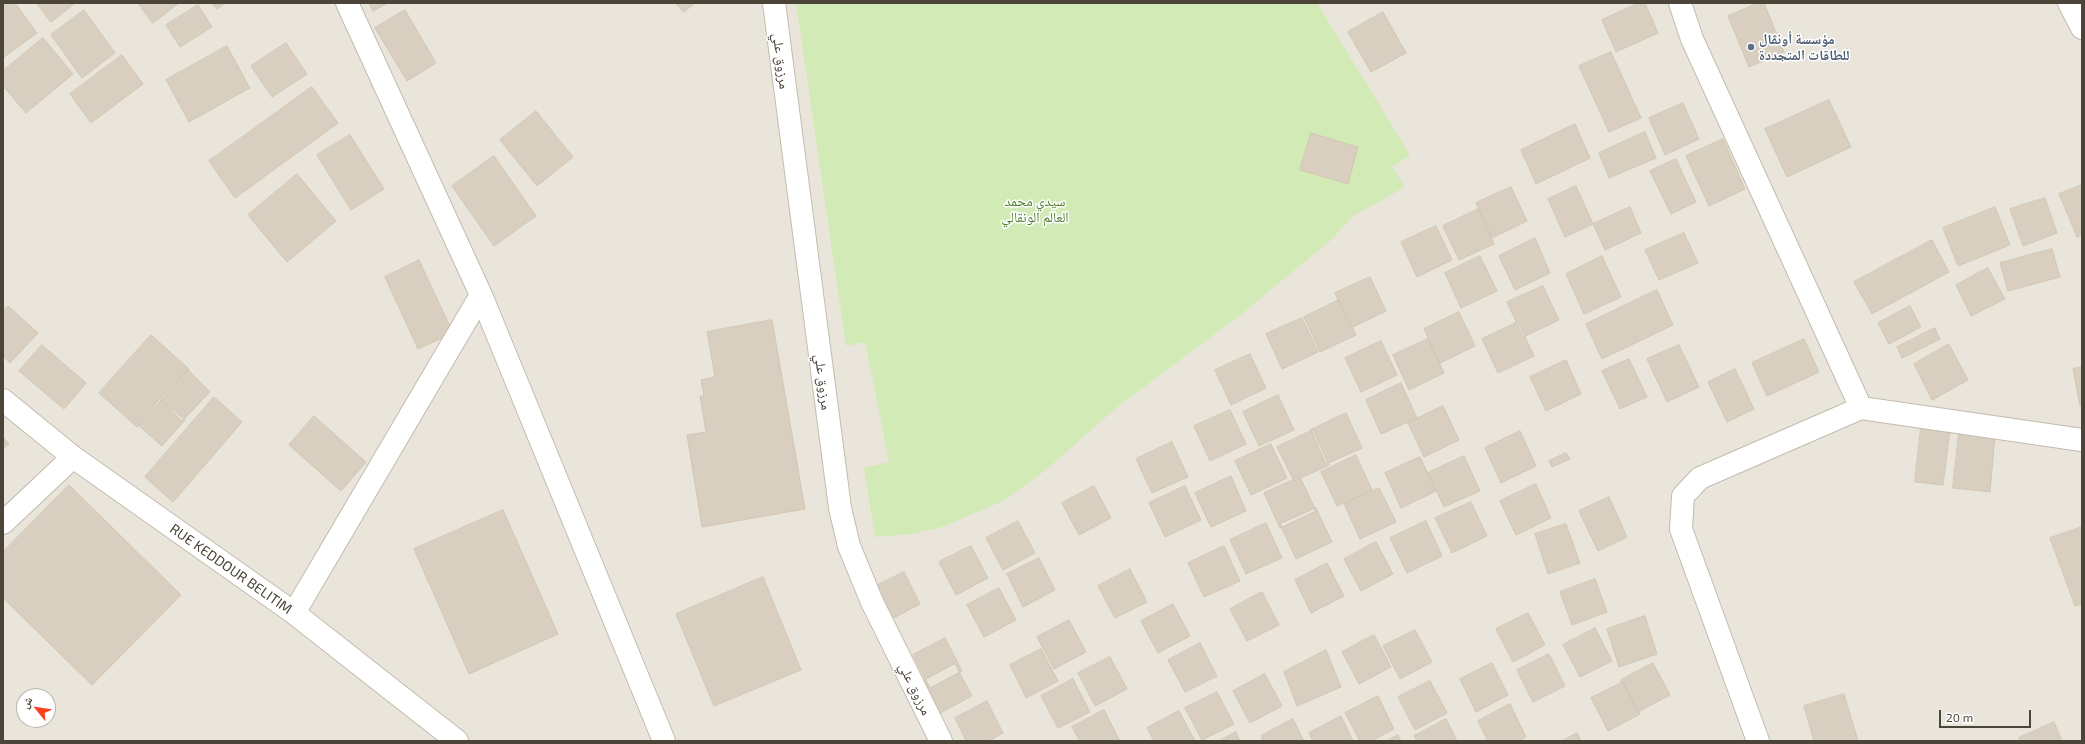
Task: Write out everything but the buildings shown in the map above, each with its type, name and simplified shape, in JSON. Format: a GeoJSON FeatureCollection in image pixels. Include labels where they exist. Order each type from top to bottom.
{"type":"FeatureCollection","features":[{"type":"Feature","properties":{"kind":"street"},"geometry":{"type":"LineString","coordinates":[[347,3],[481,295],[664,741]]}},
{"type":"Feature","properties":{"kind":"street","name":"مرزوق علي"},"geometry":{"type":"LineString","coordinates":[[774,3],[840,508],[849,546],[872,602],[941,741]]}},
{"type":"Feature","properties":{"kind":"street"},"geometry":{"type":"LineString","coordinates":[[1680,3],[1692,39],[1714,89],[1861,408]]}},
{"type":"Feature","properties":{"kind":"street"},"geometry":{"type":"LineString","coordinates":[[2069,3],[2082,28]]}},
{"type":"Feature","properties":{"kind":"street"},"geometry":{"type":"LineString","coordinates":[[294,613],[481,295]]}},
{"type":"Feature","properties":{"kind":"street","name":"RUE KEDDOUR BELITIM"},"geometry":{"type":"LineString","coordinates":[[3,400],[73,457],[294,613],[457,741]]}},
{"type":"Feature","properties":{"kind":"street"},"geometry":{"type":"LineString","coordinates":[[1758,741],[1681,529],[1683,496],[1700,478],[1861,408],[2082,440]]}},
{"type":"Feature","properties":{"kind":"street"},"geometry":{"type":"LineString","coordinates":[[3,523],[73,457]]}},
{"type":"Feature","properties":{"kind":"shaded area"},"geometry":{"type":"Polygon","coordinates":[[[3,3],[2082,3],[2082,741],[3,741],[3,3]]]}},
{"type":"Feature","properties":{"kind":"green space","name":"سيدي محمد العالم الونقالي"},"geometry":{"type":"Polygon","coordinates":[[[796,3],[1317,3],[1410,155],[1392,167],[1405,187],[1353,216],[1330,241],[1239,316],[1117,407],[1046,470],[1003,501],[945,526],[912,534],[875,537],[864,468],[889,462],[865,342],[846,346],[796,3]]]}},
{"type":"Feature","properties":{"kind":"place","name":"مؤسسة أونڨال للطاقات المتجددة"},"geometry":{"type":"Point","coordinates":[1751,47]}}]}
